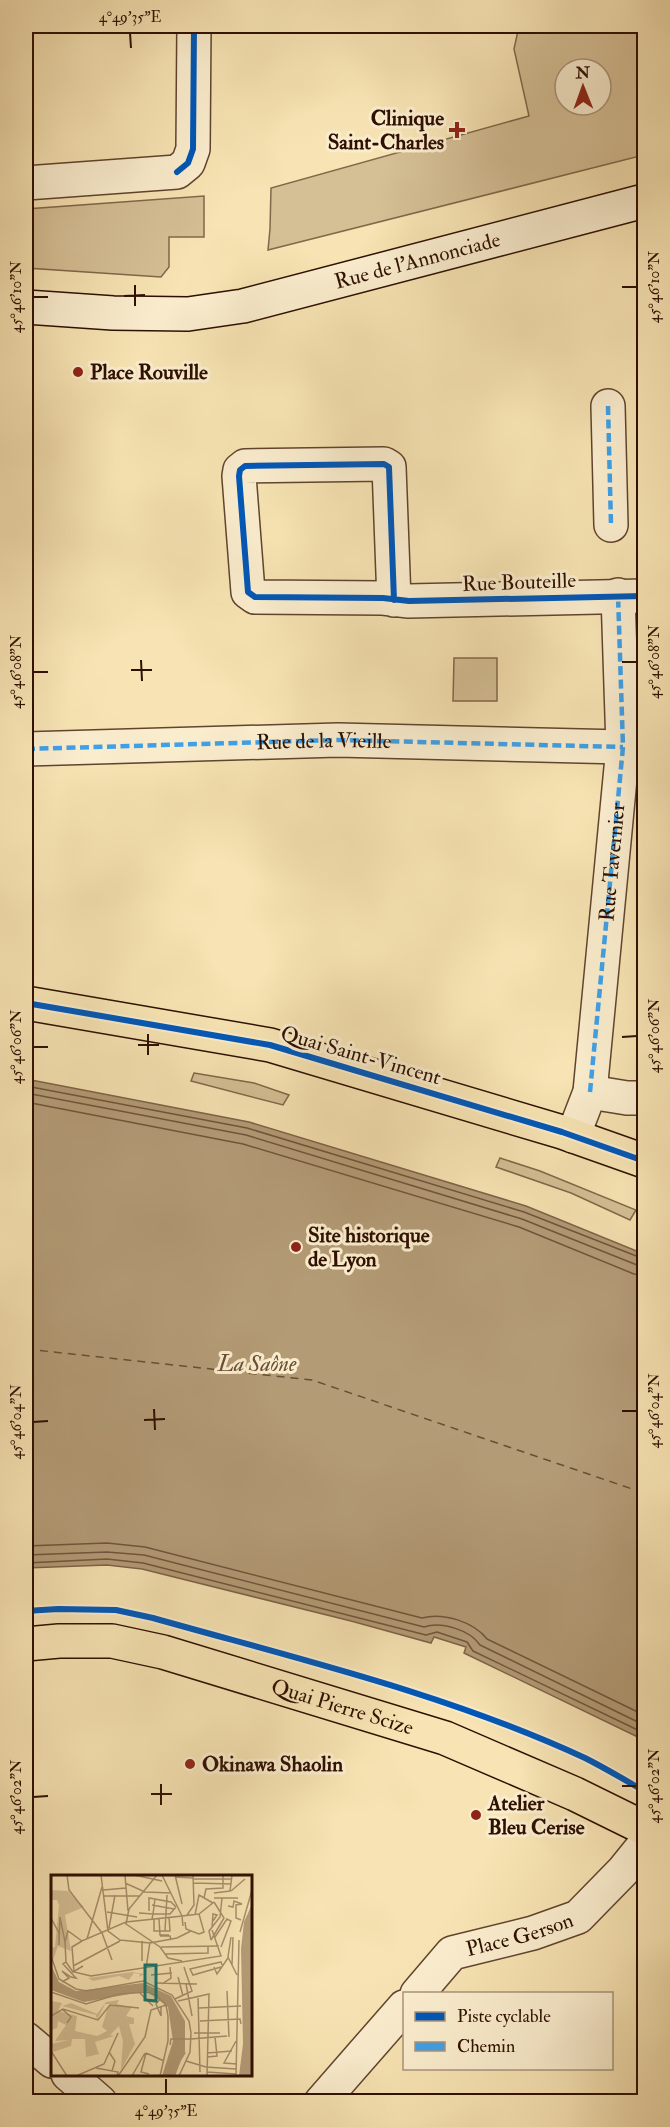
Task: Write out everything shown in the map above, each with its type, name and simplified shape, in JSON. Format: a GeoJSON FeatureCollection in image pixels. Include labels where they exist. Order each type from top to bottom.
{"type":"FeatureCollection","features":[{"type":"Feature","properties":{"kind":"main road","name":"Quai Saint-Vincent"},"geometry":{"type":"LineString","coordinates":[[26,1003],[270,1045],[573,1136],[645,1161]]}},
{"type":"Feature","properties":{"kind":"main road","name":"Quai Pierre Scize"},"geometry":{"type":"LineString","coordinates":[[26,1644],[59,1641],[112,1641],[186,1659],[445,1738],[575,1794],[645,1828]]}},
{"type":"Feature","properties":{"kind":"street"},"geometry":{"type":"LineString","coordinates":[[26,183],[177,172],[188,164],[193,149],[195,26]]}},
{"type":"Feature","properties":{"kind":"street","name":"Rue de l'Annonciade"},"geometry":{"type":"LineString","coordinates":[[26,307],[113,313],[188,314],[243,306],[645,201]]}},
{"type":"Feature","properties":{"kind":"street"},"geometry":{"type":"LineString","coordinates":[[608,406],[611,525]]}},
{"type":"Feature","properties":{"kind":"street"},"geometry":{"type":"LineString","coordinates":[[384,464],[389,467],[394,600],[255,597],[248,592],[240,470],[245,466],[384,464]]}},
{"type":"Feature","properties":{"kind":"street","name":"Rue Bouteille"},"geometry":{"type":"LineString","coordinates":[[394,600],[410,602],[631,596]]}},
{"type":"Feature","properties":{"kind":"street","name":"Rue Tavernier"},"geometry":{"type":"LineString","coordinates":[[590,1092],[622,747],[631,596]]}},
{"type":"Feature","properties":{"kind":"street","name":"Rue de la Vieille"},"geometry":{"type":"LineString","coordinates":[[26,749],[338,740],[622,747]]}},
{"type":"Feature","properties":{"kind":"street"},"geometry":{"type":"LineString","coordinates":[[573,1136],[590,1092],[627,1098],[645,1098]]}},
{"type":"Feature","properties":{"kind":"street","name":"Place Gerson"},"geometry":{"type":"LineString","coordinates":[[419,1992],[452,1953],[533,1933],[578,1917],[645,1845]]}},
{"type":"Feature","properties":{"kind":"street"},"geometry":{"type":"LineString","coordinates":[[321,2102],[403,2009]]}},
{"type":"Feature","properties":{"kind":"street"},"geometry":{"type":"LineString","coordinates":[[26,2038],[51,2060]]}},
{"type":"Feature","properties":{"kind":"street"},"geometry":{"type":"LineString","coordinates":[[70,2076],[100,2102]]}},
{"type":"Feature","properties":{"kind":"shaded area"},"geometry":{"type":"Polygon","coordinates":[[[519,26],[644,26],[644,155],[268,250],[271,188],[529,116],[514,49],[519,26]]]}},
{"type":"Feature","properties":{"kind":"shaded area"},"geometry":{"type":"Polygon","coordinates":[[[204,196],[204,237],[169,237],[169,267],[161,277],[26,268],[26,209],[204,196]]]}},
{"type":"Feature","properties":{"kind":"shaded area"},"geometry":{"type":"Polygon","coordinates":[[[454,658],[497,658],[497,701],[453,701],[454,658]]]}},
{"type":"Feature","properties":{"kind":"shaded area"},"geometry":{"type":"Polygon","coordinates":[[[194,1073],[254,1083],[289,1095],[283,1105],[191,1081],[194,1073]]]}},
{"type":"Feature","properties":{"kind":"shaded area"},"geometry":{"type":"Polygon","coordinates":[[[500,1158],[540,1171],[636,1210],[630,1220],[571,1193],[496,1167],[500,1158]]]}},
{"type":"Feature","properties":{"kind":"water","name":"La Saône"},"geometry":{"type":"Polygon","coordinates":[[[26,1079],[249,1122],[526,1206],[644,1254],[644,1740],[464,1653],[466,1647],[434,1637],[431,1643],[142,1569],[107,1565],[26,1568],[26,1079]]]}},
{"type":"Feature","properties":{"kind":"ferry route"},"geometry":{"type":"LineString","coordinates":[[26,1349],[312,1380],[644,1493]]}},
{"type":"Feature","properties":{"kind":"marked path"},"geometry":{"type":"LineString","coordinates":[[608,406],[611,525]]}},
{"type":"Feature","properties":{"kind":"marked path"},"geometry":{"type":"LineString","coordinates":[[590,1092],[623,747],[618,595]]}},
{"type":"Feature","properties":{"kind":"marked path"},"geometry":{"type":"LineString","coordinates":[[26,749],[338,740],[623,747]]}},
{"type":"Feature","properties":{"kind":"cycle path"},"geometry":{"type":"LineString","coordinates":[[177,172],[188,163],[193,149],[194,26]]}},
{"type":"Feature","properties":{"kind":"cycle path"},"geometry":{"type":"LineString","coordinates":[[394,600],[389,467],[384,464],[245,466],[240,470],[248,592],[255,597],[383,598],[409,601],[644,596]]}},
{"type":"Feature","properties":{"kind":"cycle path"},"geometry":{"type":"LineString","coordinates":[[26,1003],[270,1045],[562,1132],[644,1161]]}},
{"type":"Feature","properties":{"kind":"cycle path"},"geometry":{"type":"LineString","coordinates":[[26,1611],[116,1610],[153,1618],[372,1679],[533,1735],[585,1758],[644,1791]]}},
{"type":"Feature","properties":{"kind":"place","name":"Clinique Saint-Charles"},"geometry":{"type":"Point","coordinates":[457,130]}},
{"type":"Feature","properties":{"kind":"place","name":"Place Rouville"},"geometry":{"type":"Point","coordinates":[78,372]}},
{"type":"Feature","properties":{"kind":"place","name":"Site historique de Lyon"},"geometry":{"type":"Point","coordinates":[296,1247]}},
{"type":"Feature","properties":{"kind":"place","name":"Okinawa Shaolin"},"geometry":{"type":"Point","coordinates":[190,1764]}},
{"type":"Feature","properties":{"kind":"place","name":"Atelier Bleu Cerise"},"geometry":{"type":"Point","coordinates":[476,1815]}}]}
